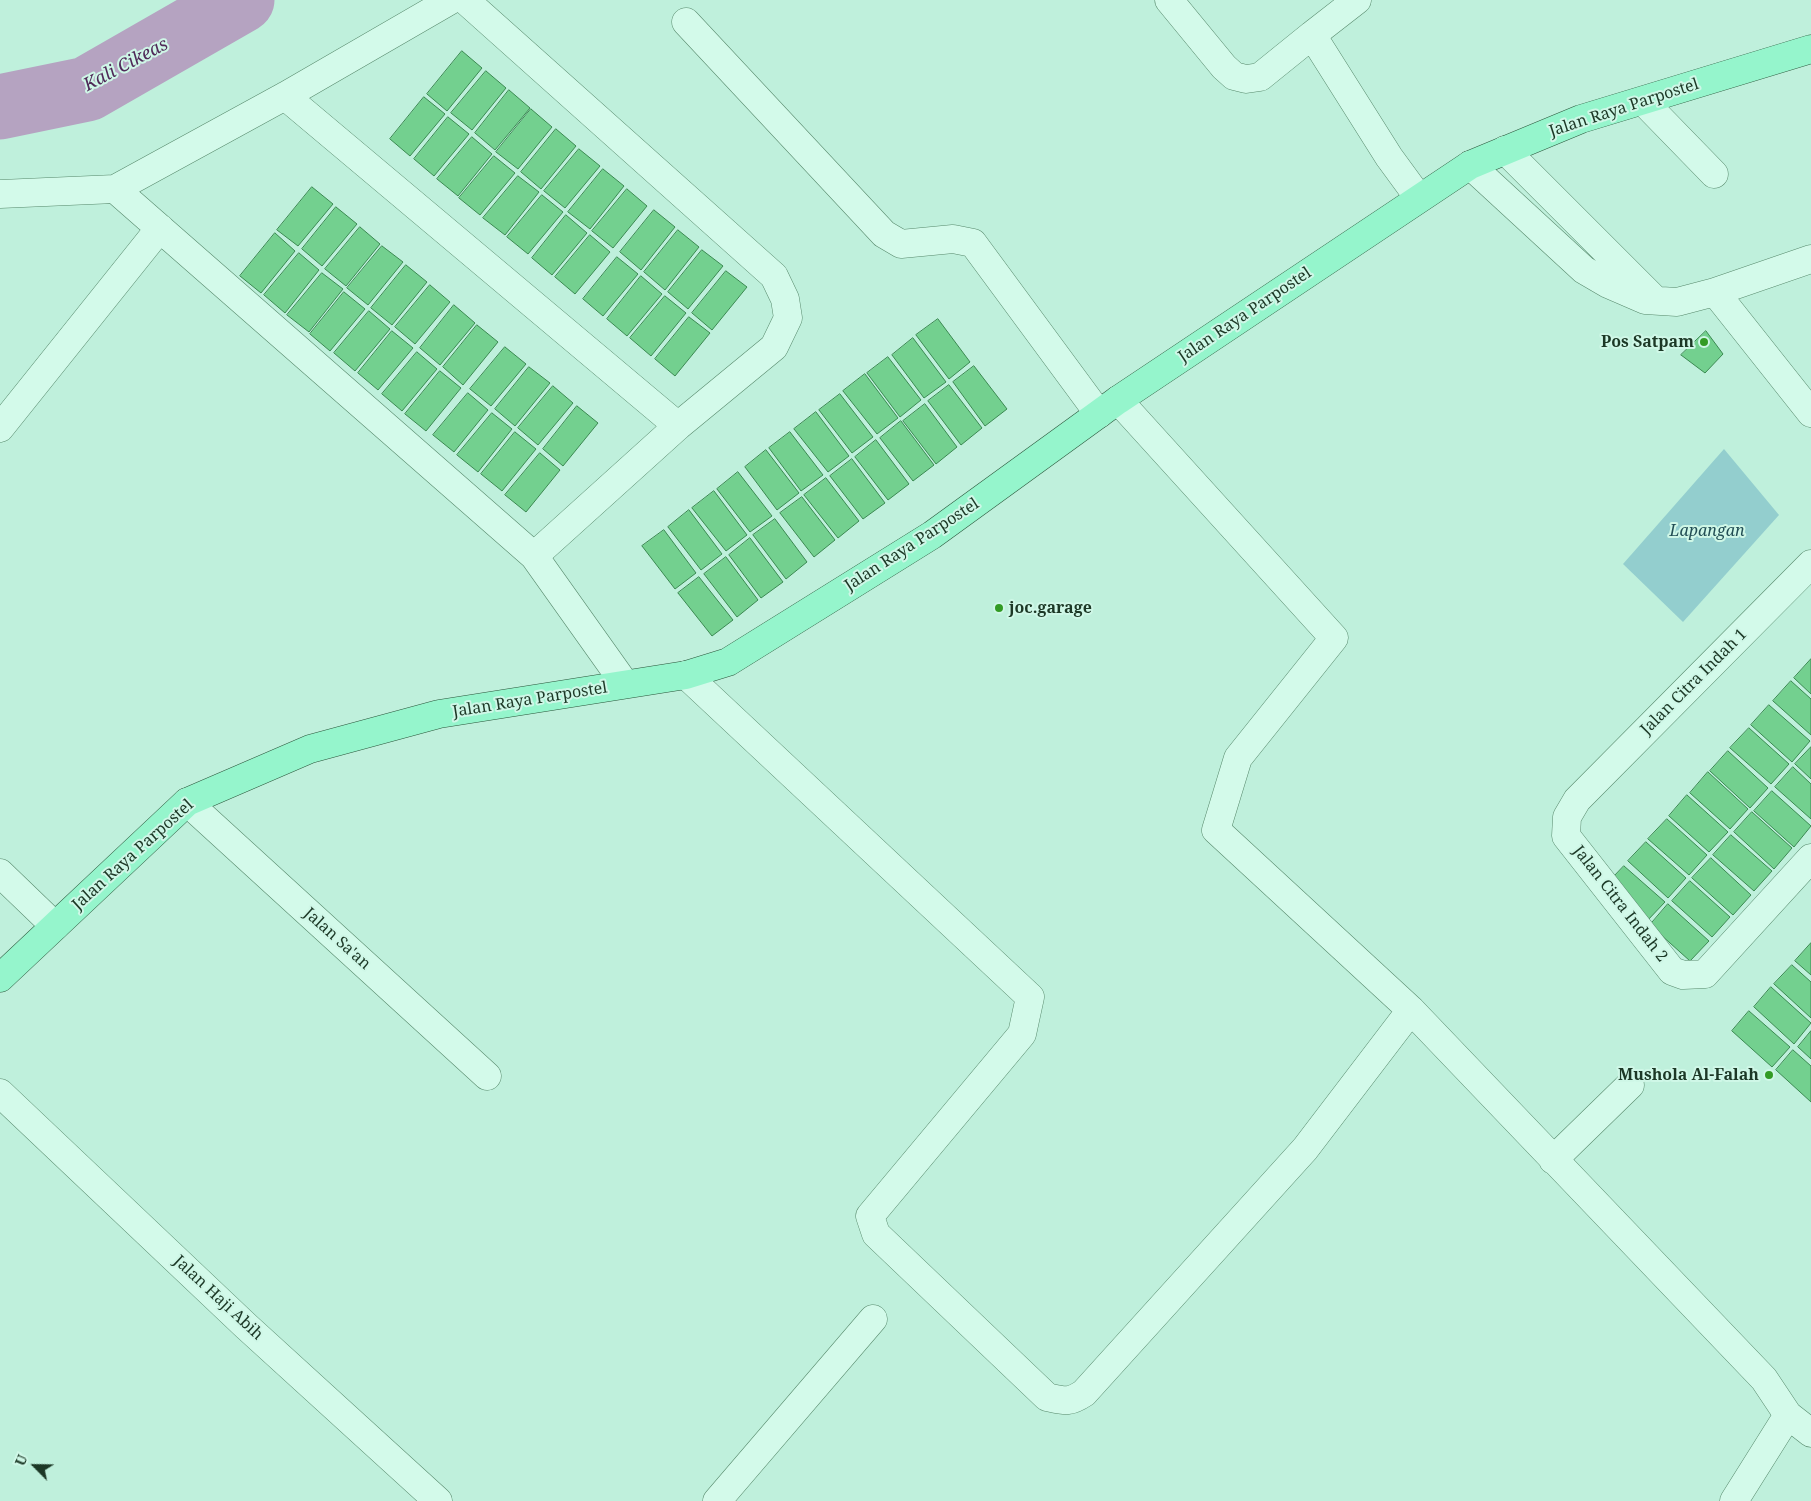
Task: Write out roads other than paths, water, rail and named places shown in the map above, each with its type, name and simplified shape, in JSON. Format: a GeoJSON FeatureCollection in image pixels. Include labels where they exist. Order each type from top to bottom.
{"type":"FeatureCollection","features":[{"type":"Feature","properties":{"kind":"main road","name":"Jalan Raya Parpostel"},"geometry":{"type":"LineString","coordinates":[[0,978],[187,802],[310,749],[439,714],[686,675],[728,662],[932,535],[1109,407],[1470,165],[1580,119],[1811,50]]}},
{"type":"Feature","properties":{"kind":"street"},"geometry":{"type":"LineString","coordinates":[[0,194],[115,189],[285,96],[451,0]]}},
{"type":"Feature","properties":{"kind":"street"},"geometry":{"type":"LineString","coordinates":[[465,0],[774,276],[785,299],[788,318],[774,347],[678,426],[534,556]]}},
{"type":"Feature","properties":{"kind":"street"},"geometry":{"type":"LineString","coordinates":[[1170,0],[1224,67],[1234,76],[1246,79],[1260,77],[1356,0]]}},
{"type":"Feature","properties":{"kind":"street"},"geometry":{"type":"LineString","coordinates":[[686,22],[884,234],[901,244],[953,239],[973,243],[1109,407],[1334,638],[1238,758],[1216,830],[1411,1010],[1764,1379],[1788,1415],[1811,1433]]}},
{"type":"Feature","properties":{"kind":"street"},"geometry":{"type":"LineString","coordinates":[[1312,35],[1389,157],[1419,198]]}},
{"type":"Feature","properties":{"kind":"street"},"geometry":{"type":"LineString","coordinates":[[285,96],[678,426]]}},
{"type":"Feature","properties":{"kind":"street"},"geometry":{"type":"LineString","coordinates":[[1643,101],[1714,174]]}},
{"type":"Feature","properties":{"kind":"street"},"geometry":{"type":"LineString","coordinates":[[1505,150],[1658,302]]}},
{"type":"Feature","properties":{"kind":"street"},"geometry":{"type":"LineString","coordinates":[[1470,165],[1584,270],[1608,284],[1645,300],[1677,302],[1715,292],[1811,259]]}},
{"type":"Feature","properties":{"kind":"street"},"geometry":{"type":"LineString","coordinates":[[115,189],[534,556],[625,684]]}},
{"type":"Feature","properties":{"kind":"street"},"geometry":{"type":"LineString","coordinates":[[0,428],[160,228]]}},
{"type":"Feature","properties":{"kind":"street"},"geometry":{"type":"LineString","coordinates":[[1715,292],[1811,413]]}},
{"type":"Feature","properties":{"kind":"street","name":"Jalan Citra Indah 1"},"geometry":{"type":"LineString","coordinates":[[1577,800],[1811,564]]}},
{"type":"Feature","properties":{"kind":"street"},"geometry":{"type":"LineString","coordinates":[[686,675],[1030,998],[1022,1034],[870,1216],[876,1234],[1047,1397],[1074,1400],[1084,1393],[1305,1148],[1411,1010]]}},
{"type":"Feature","properties":{"kind":"street","name":"Jalan Citra Indah 2"},"geometry":{"type":"LineString","coordinates":[[1577,800],[1567,817],[1566,836],[1672,971],[1683,975],[1705,974],[1811,858]]}},
{"type":"Feature","properties":{"kind":"street","name":"Jalan Sa'an"},"geometry":{"type":"LineString","coordinates":[[187,802],[488,1076]]}},
{"type":"Feature","properties":{"kind":"street"},"geometry":{"type":"LineString","coordinates":[[0,873],[55,926]]}},
{"type":"Feature","properties":{"kind":"street"},"geometry":{"type":"LineString","coordinates":[[1553,1160],[1630,1084]]}},
{"type":"Feature","properties":{"kind":"street","name":"Jalan Haji Abih"},"geometry":{"type":"LineString","coordinates":[[0,1093],[239,1319],[438,1501]]}},
{"type":"Feature","properties":{"kind":"street"},"geometry":{"type":"LineString","coordinates":[[717,1501],[873,1319]]}},
{"type":"Feature","properties":{"kind":"street"},"geometry":{"type":"LineString","coordinates":[[1734,1501],[1788,1415]]}},
{"type":"Feature","properties":{"kind":"waterway","name":"Kali Cikeas"},"geometry":{"type":"LineString","coordinates":[[0,107],[87,89],[242,0]]}},
{"type":"Feature","properties":{"kind":"place","name":"Pos Satpam"},"geometry":{"type":"Point","coordinates":[1704,342]}},
{"type":"Feature","properties":{"kind":"place","name":"joc.garage"},"geometry":{"type":"Point","coordinates":[999,608]}},
{"type":"Feature","properties":{"kind":"place","name":"Mushola Al-Falah"},"geometry":{"type":"Point","coordinates":[1769,1075]}},
{"type":"Feature","properties":{"kind":"park label","name":"Lapangan"},"geometry":{"type":"Point","coordinates":[1707,531]}}]}
